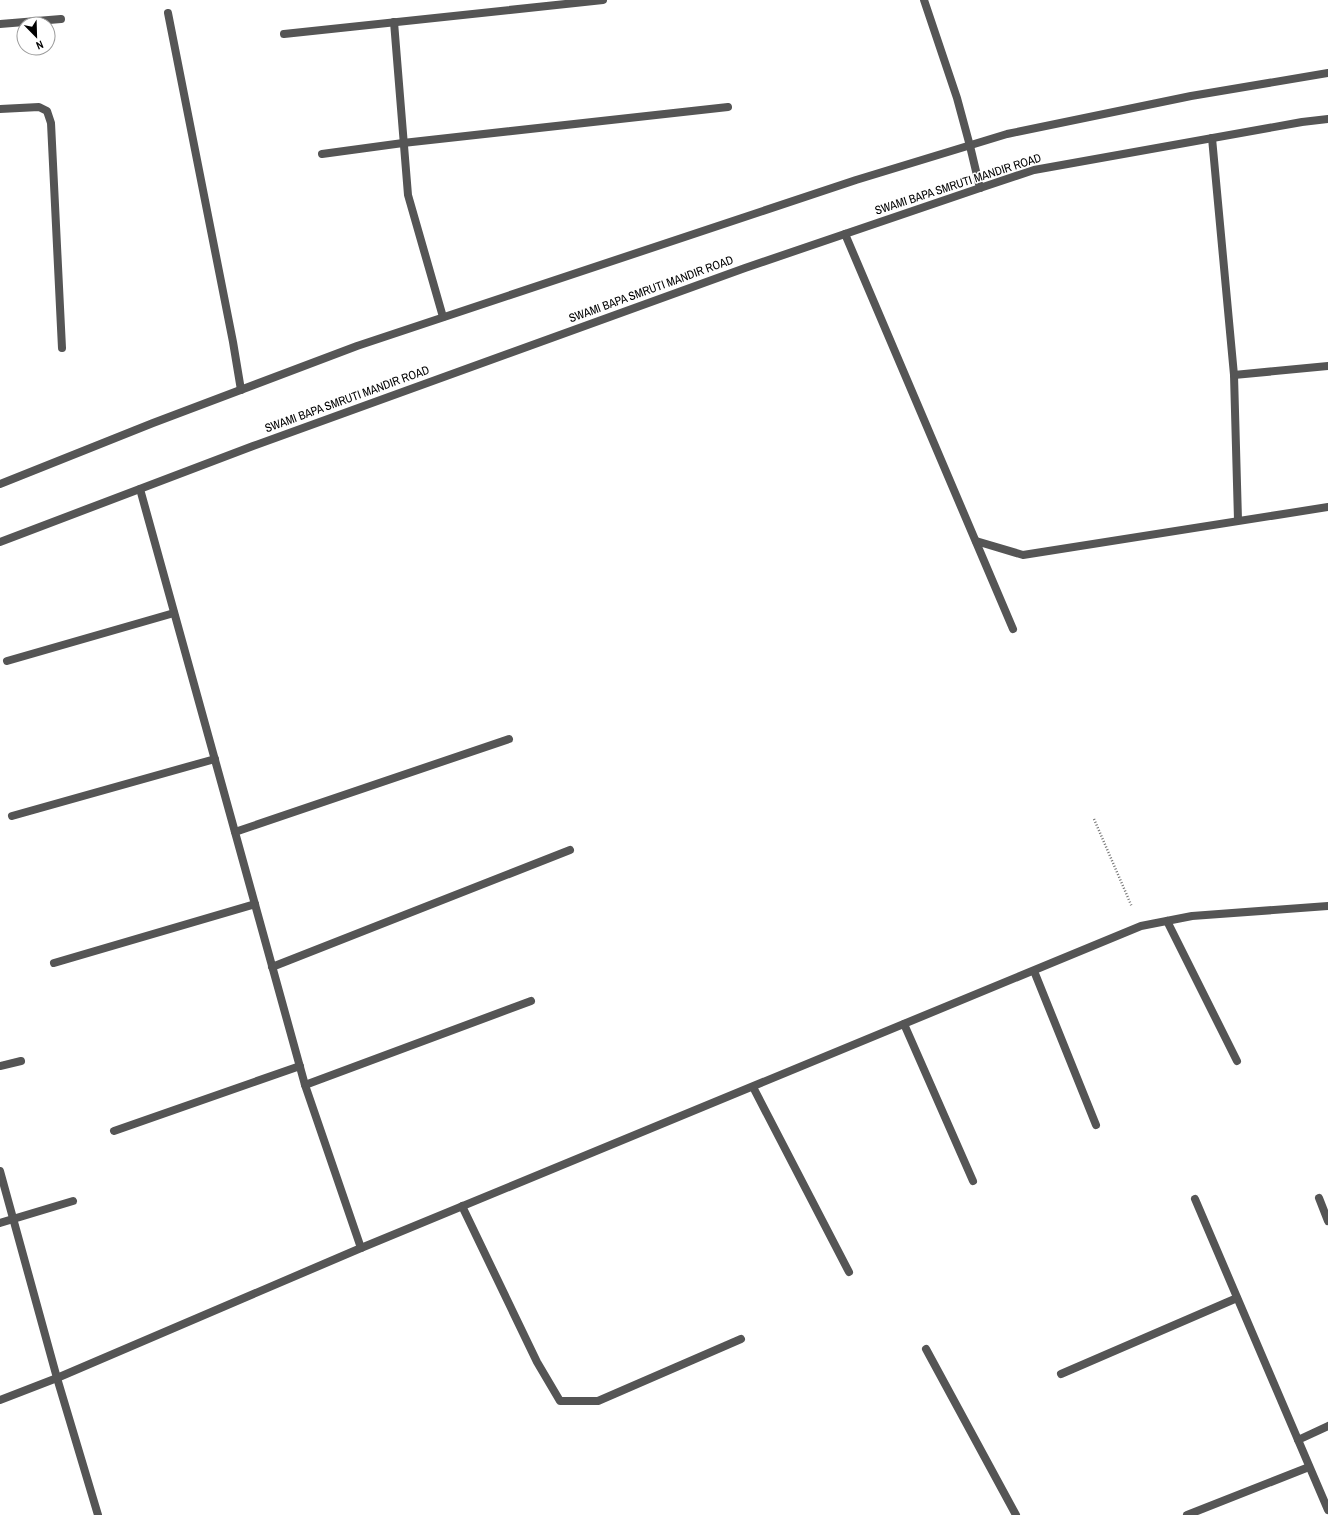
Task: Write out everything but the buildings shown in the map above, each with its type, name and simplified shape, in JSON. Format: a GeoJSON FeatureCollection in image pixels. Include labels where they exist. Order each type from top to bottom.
{"type":"FeatureCollection","features":[{"type":"Feature","properties":{"kind":"street"},"geometry":{"type":"LineString","coordinates":[[284,34],[604,0]]}},
{"type":"Feature","properties":{"kind":"street"},"geometry":{"type":"LineString","coordinates":[[924,0],[957,98],[980,188]]}},
{"type":"Feature","properties":{"kind":"street"},"geometry":{"type":"LineString","coordinates":[[168,13],[234,342],[242,390]]}},
{"type":"Feature","properties":{"kind":"street"},"geometry":{"type":"LineString","coordinates":[[0,24],[61,19]]}},
{"type":"Feature","properties":{"kind":"street"},"geometry":{"type":"LineString","coordinates":[[394,22],[408,195],[443,317]]}},
{"type":"Feature","properties":{"kind":"street"},"geometry":{"type":"LineString","coordinates":[[0,484],[357,346],[856,180],[1007,134],[1176,99],[1328,73]]}},
{"type":"Feature","properties":{"kind":"street"},"geometry":{"type":"LineString","coordinates":[[0,109],[39,107],[47,111],[51,123],[62,348]]}},
{"type":"Feature","properties":{"kind":"street"},"geometry":{"type":"LineString","coordinates":[[322,154],[403,143],[728,107]]}},
{"type":"Feature","properties":{"kind":"street","name":"SWAMI BAPA SMRUTI MANDIR ROAD"},"geometry":{"type":"LineString","coordinates":[[0,542],[328,419],[745,268],[1034,170],[1328,119]]}},
{"type":"Feature","properties":{"kind":"street"},"geometry":{"type":"LineString","coordinates":[[1212,138],[1234,375],[1238,520]]}},
{"type":"Feature","properties":{"kind":"street"},"geometry":{"type":"LineString","coordinates":[[845,234],[1013,629]]}},
{"type":"Feature","properties":{"kind":"street"},"geometry":{"type":"LineString","coordinates":[[1234,375],[1328,366]]}},
{"type":"Feature","properties":{"kind":"street"},"geometry":{"type":"LineString","coordinates":[[140,489],[305,1085],[361,1248]]}},
{"type":"Feature","properties":{"kind":"street"},"geometry":{"type":"LineString","coordinates":[[976,541],[1023,555],[1328,506]]}},
{"type":"Feature","properties":{"kind":"street"},"geometry":{"type":"LineString","coordinates":[[7,661],[174,613]]}},
{"type":"Feature","properties":{"kind":"street"},"geometry":{"type":"LineString","coordinates":[[235,832],[509,739]]}},
{"type":"Feature","properties":{"kind":"street"},"geometry":{"type":"LineString","coordinates":[[12,816],[215,759]]}},
{"type":"Feature","properties":{"kind":"street"},"geometry":{"type":"LineString","coordinates":[[272,967],[570,850]]}},
{"type":"Feature","properties":{"kind":"street"},"geometry":{"type":"LineString","coordinates":[[54,963],[255,904]]}},
{"type":"Feature","properties":{"kind":"street"},"geometry":{"type":"LineString","coordinates":[[0,1400],[57,1378],[462,1206],[1141,926],[1192,916],[1328,906]]}},
{"type":"Feature","properties":{"kind":"street"},"geometry":{"type":"LineString","coordinates":[[1167,921],[1238,1061]]}},
{"type":"Feature","properties":{"kind":"street"},"geometry":{"type":"LineString","coordinates":[[1034,970],[1096,1125]]}},
{"type":"Feature","properties":{"kind":"street"},"geometry":{"type":"LineString","coordinates":[[305,1085],[531,1001]]}},
{"type":"Feature","properties":{"kind":"street"},"geometry":{"type":"LineString","coordinates":[[904,1024],[973,1181]]}},
{"type":"Feature","properties":{"kind":"street"},"geometry":{"type":"LineString","coordinates":[[0,1066],[21,1061]]}},
{"type":"Feature","properties":{"kind":"street"},"geometry":{"type":"LineString","coordinates":[[114,1131],[300,1066]]}},
{"type":"Feature","properties":{"kind":"street"},"geometry":{"type":"LineString","coordinates":[[753,1087],[849,1272]]}},
{"type":"Feature","properties":{"kind":"street"},"geometry":{"type":"LineString","coordinates":[[0,1171],[57,1378],[98,1515]]}},
{"type":"Feature","properties":{"kind":"street"},"geometry":{"type":"LineString","coordinates":[[1319,1198],[1328,1221]]}},
{"type":"Feature","properties":{"kind":"street"},"geometry":{"type":"LineString","coordinates":[[1195,1199],[1328,1510]]}},
{"type":"Feature","properties":{"kind":"street"},"geometry":{"type":"LineString","coordinates":[[0,1223],[73,1201]]}},
{"type":"Feature","properties":{"kind":"street"},"geometry":{"type":"LineString","coordinates":[[462,1206],[536,1362],[560,1401],[598,1400],[741,1339]]}},
{"type":"Feature","properties":{"kind":"street"},"geometry":{"type":"LineString","coordinates":[[1061,1374],[1237,1298]]}},
{"type":"Feature","properties":{"kind":"street"},"geometry":{"type":"LineString","coordinates":[[926,1349],[1016,1515]]}},
{"type":"Feature","properties":{"kind":"street"},"geometry":{"type":"LineString","coordinates":[[1298,1440],[1328,1426]]}},
{"type":"Feature","properties":{"kind":"street"},"geometry":{"type":"LineString","coordinates":[[1187,1515],[1310,1467]]}},
{"type":"Feature","properties":{"kind":"path"},"geometry":{"type":"LineString","coordinates":[[1094,819],[1141,926]]}}]}
